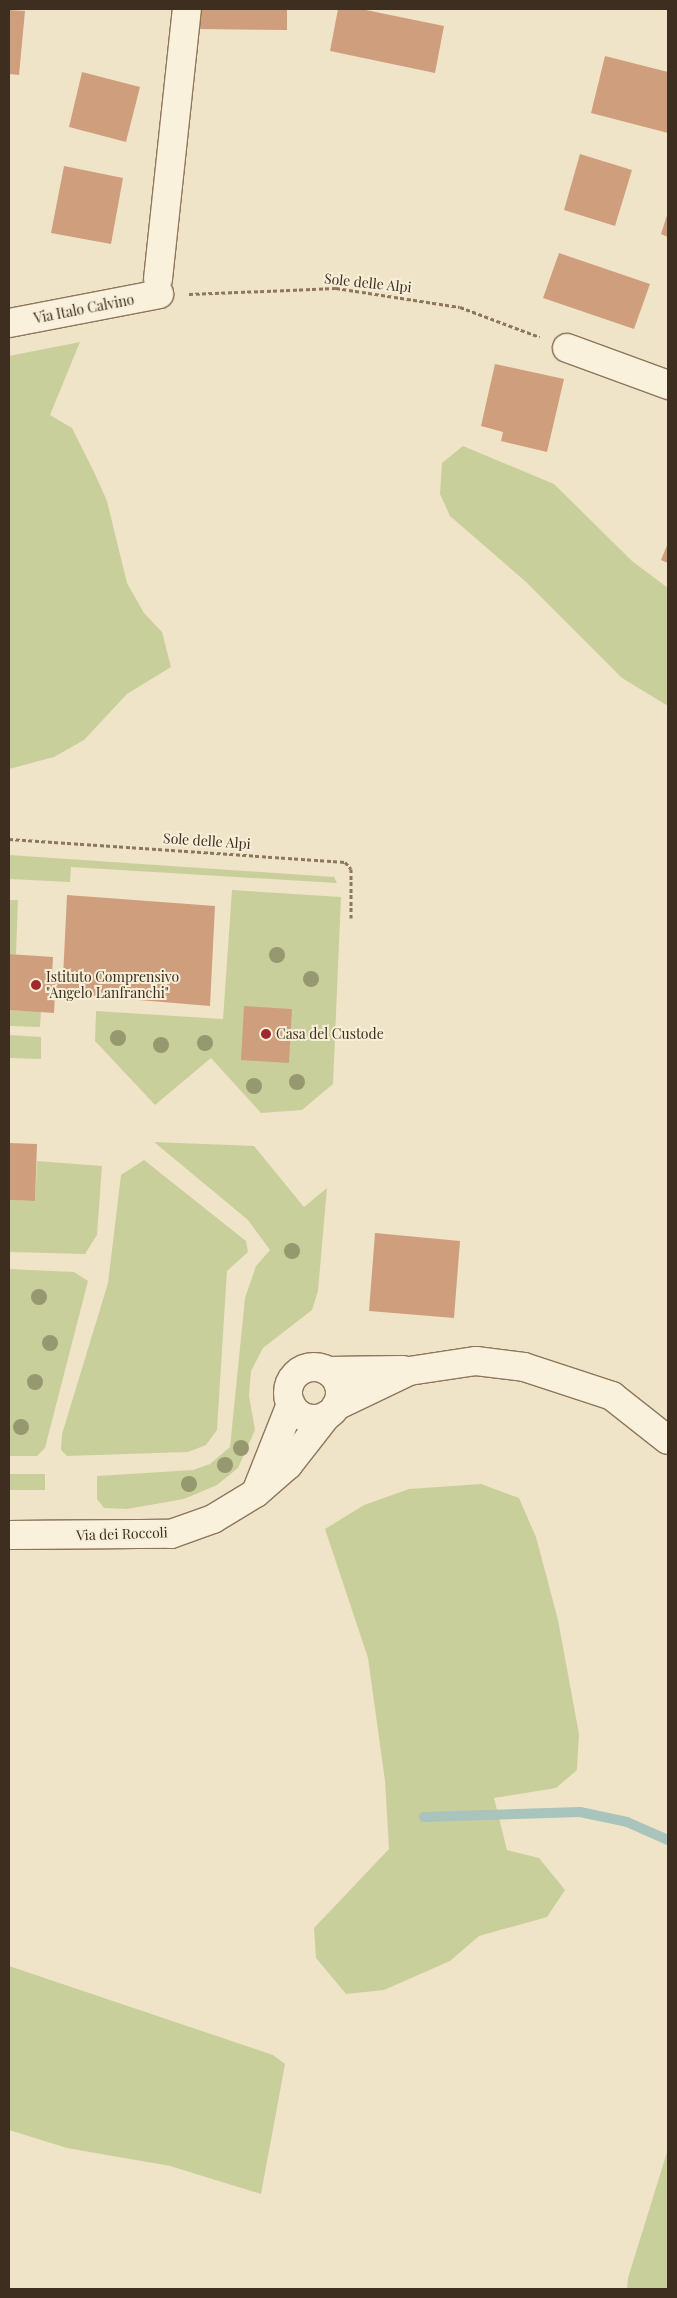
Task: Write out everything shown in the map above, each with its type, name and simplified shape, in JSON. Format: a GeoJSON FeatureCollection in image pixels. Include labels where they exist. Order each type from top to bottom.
{"type":"FeatureCollection","features":[{"type":"Feature","properties":{"kind":"street"},"geometry":{"type":"LineString","coordinates":[[159,286],[187,9]]}},
{"type":"Feature","properties":{"kind":"street","name":"Via Italo Calvino"},"geometry":{"type":"LineString","coordinates":[[9,324],[159,286]]}},
{"type":"Feature","properties":{"kind":"street"},"geometry":{"type":"LineString","coordinates":[[566,348],[668,385]]}},
{"type":"Feature","properties":{"kind":"street","name":"Via dei Roccoli"},"geometry":{"type":"LineString","coordinates":[[9,1535],[171,1534],[213,1519],[256,1493],[288,1465],[331,1411],[409,1371],[476,1362],[568,1379],[612,1396],[668,1440]]}},
{"type":"Feature","properties":{"kind":"street"},"geometry":{"type":"LineString","coordinates":[[256,1493],[291,1404],[289,1388],[296,1374],[312,1367],[328,1371],[409,1371]]}},
{"type":"Feature","properties":{"kind":"street"},"geometry":{"type":"LineString","coordinates":[[291,1404],[302,1416],[331,1411],[340,1391],[328,1371]]}},
{"type":"Feature","properties":{"kind":"path","name":"Sole delle Alpi"},"geometry":{"type":"LineString","coordinates":[[159,286],[336,288],[460,308],[566,348]]}},
{"type":"Feature","properties":{"kind":"path","name":"Sole delle Alpi"},"geometry":{"type":"LineString","coordinates":[[9,839],[345,862],[350,869],[350,918]]}},
{"type":"Feature","properties":{"kind":"green space"},"geometry":{"type":"Polygon","coordinates":[[[80,342],[50,415],[72,428],[94,472],[107,501],[127,583],[144,613],[162,632],[171,667],[127,694],[84,740],[54,757],[9,769],[9,356],[80,342]]]}},
{"type":"Feature","properties":{"kind":"green space"},"geometry":{"type":"Polygon","coordinates":[[[463,446],[554,484],[632,561],[668,588],[668,706],[622,678],[526,582],[450,516],[440,494],[442,463],[463,446]]]}},
{"type":"Feature","properties":{"kind":"green space"},"geometry":{"type":"Polygon","coordinates":[[[9,855],[334,877],[337,883],[71,867],[70,882],[9,879],[9,855]]]}},
{"type":"Feature","properties":{"kind":"green space"},"geometry":{"type":"Polygon","coordinates":[[[232,890],[341,897],[333,1084],[302,1110],[261,1113],[211,1058],[155,1105],[95,1041],[96,1011],[223,1019],[232,890]]]}},
{"type":"Feature","properties":{"kind":"green space"},"geometry":{"type":"Polygon","coordinates":[[[9,900],[18,900],[16,954],[9,954],[9,900]]]}},
{"type":"Feature","properties":{"kind":"green space"},"geometry":{"type":"Polygon","coordinates":[[[9,1010],[41,1011],[40,1027],[9,1026],[9,1010]]]}},
{"type":"Feature","properties":{"kind":"green space"},"geometry":{"type":"Polygon","coordinates":[[[9,1035],[41,1037],[41,1059],[9,1058],[9,1035]]]}},
{"type":"Feature","properties":{"kind":"green space"},"geometry":{"type":"Polygon","coordinates":[[[154,1142],[254,1146],[304,1207],[327,1188],[318,1291],[312,1310],[263,1348],[251,1371],[249,1396],[255,1430],[238,1468],[217,1485],[184,1499],[127,1509],[104,1508],[97,1499],[97,1476],[193,1470],[210,1464],[230,1447],[245,1298],[256,1266],[270,1250],[248,1220],[154,1142]]]}},
{"type":"Feature","properties":{"kind":"green space"},"geometry":{"type":"Polygon","coordinates":[[[144,1160],[246,1241],[248,1252],[227,1271],[217,1430],[206,1445],[188,1452],[67,1456],[61,1450],[62,1434],[108,1283],[121,1175],[144,1160]]]}},
{"type":"Feature","properties":{"kind":"green space"},"geometry":{"type":"Polygon","coordinates":[[[37,1161],[102,1166],[97,1235],[85,1254],[9,1252],[9,1200],[35,1201],[37,1161]]]}},
{"type":"Feature","properties":{"kind":"green space"},"geometry":{"type":"Polygon","coordinates":[[[9,1269],[74,1272],[88,1281],[45,1448],[37,1456],[9,1456],[9,1269]]]}},
{"type":"Feature","properties":{"kind":"green space"},"geometry":{"type":"Polygon","coordinates":[[[9,1474],[45,1474],[45,1490],[9,1490],[9,1474]]]}},
{"type":"Feature","properties":{"kind":"green space"},"geometry":{"type":"Polygon","coordinates":[[[481,1484],[519,1498],[536,1537],[558,1620],[579,1734],[577,1770],[556,1788],[494,1798],[507,1850],[539,1858],[565,1890],[547,1917],[479,1936],[450,1961],[384,1990],[346,1994],[316,1958],[314,1928],[389,1849],[385,1781],[368,1658],[325,1529],[364,1505],[409,1489],[481,1484]]]}},
{"type":"Feature","properties":{"kind":"green space"},"geometry":{"type":"Polygon","coordinates":[[[9,1966],[273,2055],[285,2064],[261,2194],[170,2166],[67,2148],[9,2130],[9,1966]]]}},
{"type":"Feature","properties":{"kind":"green space"},"geometry":{"type":"Polygon","coordinates":[[[668,2149],[668,2289],[627,2289],[628,2278],[668,2149]]]}},
{"type":"Feature","properties":{"kind":"building"},"geometry":{"type":"Polygon","coordinates":[[[199,9],[287,9],[287,30],[199,29],[199,9]]]}},
{"type":"Feature","properties":{"kind":"building"},"geometry":{"type":"Polygon","coordinates":[[[338,9],[361,9],[444,26],[435,73],[330,51],[338,9]]]}},
{"type":"Feature","properties":{"kind":"building"},"geometry":{"type":"Polygon","coordinates":[[[9,10],[25,11],[19,75],[9,74],[9,10]]]}},
{"type":"Feature","properties":{"kind":"building"},"geometry":{"type":"Polygon","coordinates":[[[605,56],[668,72],[668,133],[591,113],[605,56]]]}},
{"type":"Feature","properties":{"kind":"building"},"geometry":{"type":"Polygon","coordinates":[[[82,72],[140,87],[126,142],[69,127],[82,72]]]}},
{"type":"Feature","properties":{"kind":"building"},"geometry":{"type":"Polygon","coordinates":[[[580,154],[632,170],[615,226],[564,210],[580,154]]]}},
{"type":"Feature","properties":{"kind":"building"},"geometry":{"type":"Polygon","coordinates":[[[64,166],[123,178],[111,244],[51,233],[64,166]]]}},
{"type":"Feature","properties":{"kind":"building"},"geometry":{"type":"Polygon","coordinates":[[[668,212],[668,237],[661,234],[668,212]]]}},
{"type":"Feature","properties":{"kind":"building"},"geometry":{"type":"Polygon","coordinates":[[[559,253],[650,284],[634,329],[543,298],[559,253]]]}},
{"type":"Feature","properties":{"kind":"building"},"geometry":{"type":"Polygon","coordinates":[[[495,364],[564,379],[547,452],[501,441],[503,432],[481,426],[495,364]]]}},
{"type":"Feature","properties":{"kind":"building"},"geometry":{"type":"Polygon","coordinates":[[[668,543],[668,563],[661,560],[668,543]]]}},
{"type":"Feature","properties":{"kind":"building"},"geometry":{"type":"Polygon","coordinates":[[[67,895],[215,906],[210,1006],[55,993],[54,1013],[9,1010],[9,954],[53,957],[52,976],[63,977],[67,895]]]}},
{"type":"Feature","properties":{"kind":"building","name":"Casa del Custode"},"geometry":{"type":"Polygon","coordinates":[[[244,1006],[292,1009],[289,1063],[241,1060],[244,1006]]]}},
{"type":"Feature","properties":{"kind":"building"},"geometry":{"type":"Polygon","coordinates":[[[9,1143],[37,1144],[35,1201],[9,1200],[9,1143]]]}},
{"type":"Feature","properties":{"kind":"building"},"geometry":{"type":"Polygon","coordinates":[[[375,1233],[460,1241],[454,1318],[369,1311],[375,1233]]]}},
{"type":"Feature","properties":{"kind":"waterway"},"geometry":{"type":"LineString","coordinates":[[424,1817],[580,1812],[627,1822],[668,1840]]}},
{"type":"Feature","properties":{"kind":"place","name":"Istituto Comprensivo \"Angelo Lanfranchi\""},"geometry":{"type":"Point","coordinates":[36,985]}},
{"type":"Feature","properties":{"kind":"place","name":"Casa del Custode"},"geometry":{"type":"Point","coordinates":[266,1034]}}]}
